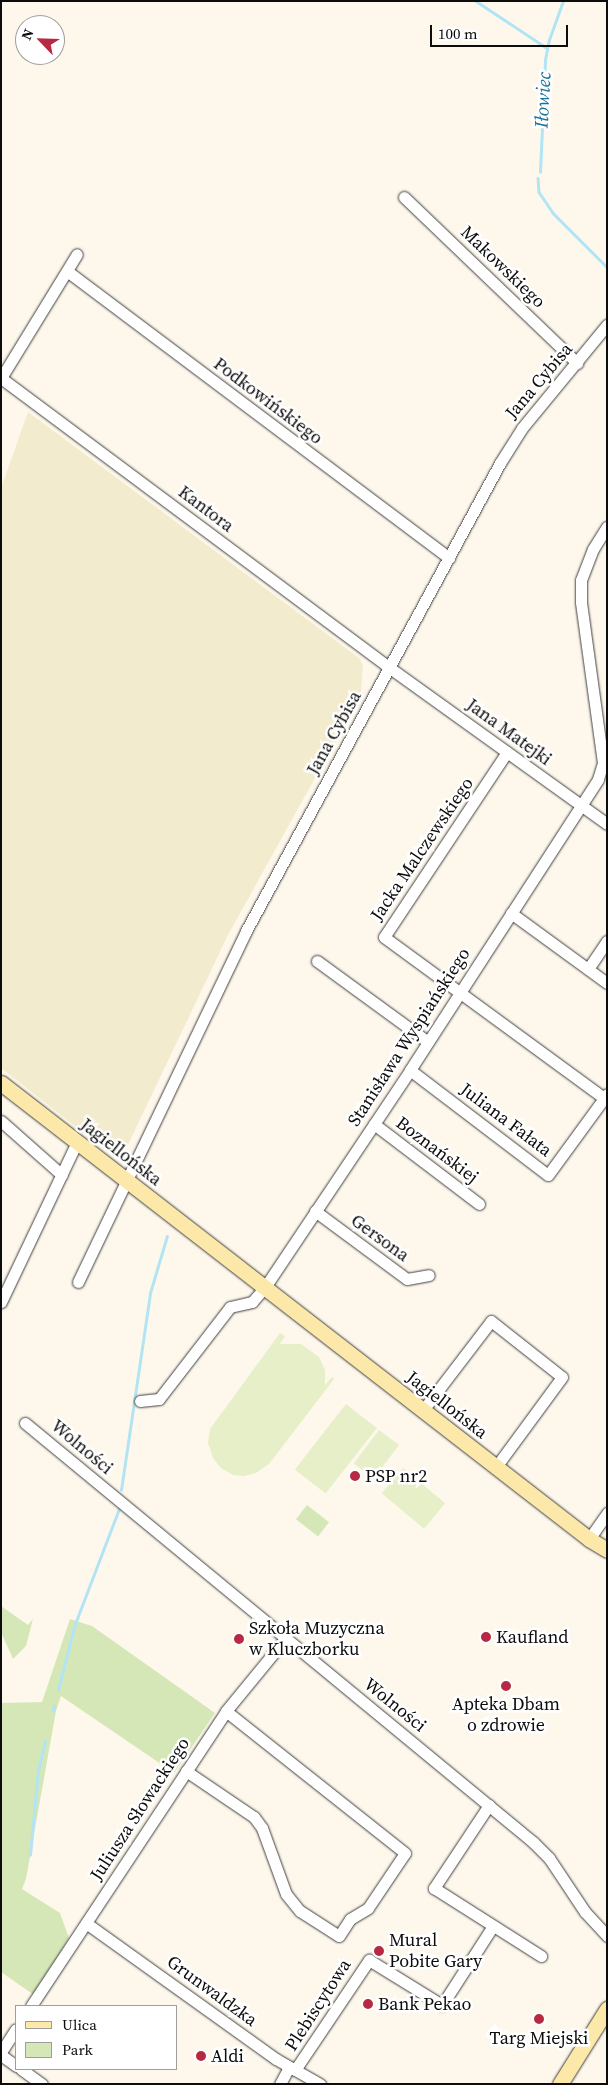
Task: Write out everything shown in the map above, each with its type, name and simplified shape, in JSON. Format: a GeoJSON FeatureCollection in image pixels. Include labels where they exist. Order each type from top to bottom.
{"type":"FeatureCollection","features":[{"type":"Feature","properties":{"kind":"street","name":"Makowskiego"},"geometry":{"type":"LineString","coordinates":[[404,197],[577,363]]}},
{"type":"Feature","properties":{"kind":"street"},"geometry":{"type":"LineString","coordinates":[[1,378],[77,254]]}},
{"type":"Feature","properties":{"kind":"street","name":"Podkowińskiego"},"geometry":{"type":"LineString","coordinates":[[67,271],[449,558]]}},
{"type":"Feature","properties":{"kind":"street","name":"Jana Cybisa"},"geometry":{"type":"LineString","coordinates":[[78,1282],[246,930],[510,445],[607,325]]}},
{"type":"Feature","properties":{"kind":"street","name":"Kantora"},"geometry":{"type":"LineString","coordinates":[[1,378],[390,668]]}},
{"type":"Feature","properties":{"kind":"street","name":"Stanisława Wyspiańskiego"},"geometry":{"type":"LineString","coordinates":[[265,1287],[410,1070],[598,779],[602,763],[601,702],[581,602],[582,580],[593,549],[607,527]]}},
{"type":"Feature","properties":{"kind":"street","name":"Jana Matejki"},"geometry":{"type":"LineString","coordinates":[[390,668],[607,824]]}},
{"type":"Feature","properties":{"kind":"street","name":"Jacka Malczewskiego"},"geometry":{"type":"LineString","coordinates":[[459,992],[384,937],[507,752]]}},
{"type":"Feature","properties":{"kind":"street"},"geometry":{"type":"LineString","coordinates":[[511,913],[607,983]]}},
{"type":"Feature","properties":{"kind":"street"},"geometry":{"type":"LineString","coordinates":[[588,969],[607,941]]}},
{"type":"Feature","properties":{"kind":"street"},"geometry":{"type":"LineString","coordinates":[[317,961],[428,1042]]}},
{"type":"Feature","properties":{"kind":"street"},"geometry":{"type":"LineString","coordinates":[[459,992],[606,1096]]}},
{"type":"Feature","properties":{"kind":"street","name":"Juliana Fałata"},"geometry":{"type":"LineString","coordinates":[[410,1070],[548,1175],[606,1096]]}},
{"type":"Feature","properties":{"kind":"street","name":"Jagiellońska"},"geometry":{"type":"LineString","coordinates":[[1,1083],[589,1539],[607,1550]]}},
{"type":"Feature","properties":{"kind":"street"},"geometry":{"type":"LineString","coordinates":[[1,1121],[62,1175]]}},
{"type":"Feature","properties":{"kind":"street","name":"Boznańskiej"},"geometry":{"type":"LineString","coordinates":[[374,1124],[479,1204]]}},
{"type":"Feature","properties":{"kind":"street"},"geometry":{"type":"LineString","coordinates":[[1,1302],[77,1142]]}},
{"type":"Feature","properties":{"kind":"street","name":"Gersona"},"geometry":{"type":"LineString","coordinates":[[315,1211],[406,1279],[429,1274]]}},
{"type":"Feature","properties":{"kind":"street"},"geometry":{"type":"LineString","coordinates":[[140,1401],[159,1399],[230,1307],[252,1302],[265,1287]]}},
{"type":"Feature","properties":{"kind":"street"},"geometry":{"type":"LineString","coordinates":[[423,1410],[491,1321],[562,1377],[496,1467]]}},
{"type":"Feature","properties":{"kind":"street","name":"Wolności"},"geometry":{"type":"LineString","coordinates":[[25,1423],[489,1805],[549,1858],[585,1912],[607,1936]]}},
{"type":"Feature","properties":{"kind":"street"},"geometry":{"type":"LineString","coordinates":[[589,1539],[607,1513]]}},
{"type":"Feature","properties":{"kind":"street","name":"Juliusza Słowackiego"},"geometry":{"type":"LineString","coordinates":[[32,2005],[226,1711],[286,1638]]}},
{"type":"Feature","properties":{"kind":"street"},"geometry":{"type":"LineString","coordinates":[[186,1771],[254,1816],[262,1828],[286,1894],[300,1911],[339,1936],[350,1919],[368,1908],[405,1853],[226,1711]]}},
{"type":"Feature","properties":{"kind":"street"},"geometry":{"type":"LineString","coordinates":[[489,1805],[434,1888],[542,1956]]}},
{"type":"Feature","properties":{"kind":"street","name":"Grunwaldzka"},"geometry":{"type":"LineString","coordinates":[[86,1923],[292,2068],[320,2084]]}},
{"type":"Feature","properties":{"kind":"street","name":"Plebiscytowa"},"geometry":{"type":"LineString","coordinates":[[292,2068],[368,1960],[442,2006],[493,1926]]}},
{"type":"Feature","properties":{"kind":"street"},"geometry":{"type":"LineString","coordinates":[[560,2084],[607,2009]]}},
{"type":"Feature","properties":{"kind":"street"},"geometry":{"type":"LineString","coordinates":[[15,2031],[1,2053],[15,2065]]}},
{"type":"Feature","properties":{"kind":"street"},"geometry":{"type":"LineString","coordinates":[[280,2084],[292,2068]]}},
{"type":"Feature","properties":{"kind":"street"},"geometry":{"type":"LineString","coordinates":[[22,2070],[42,2084]]}},
{"type":"Feature","properties":{"kind":"shaded area"},"geometry":{"type":"Polygon","coordinates":[[[28,412],[359,658],[363,665],[361,691],[351,713],[228,935],[124,1153],[114,1157],[1,1068],[1,488],[28,412]]]}},
{"type":"Feature","properties":{"kind":"green space"},"geometry":{"type":"Polygon","coordinates":[[[280,1333],[285,1336],[280,1344],[301,1344],[319,1357],[325,1370],[325,1385],[332,1377],[334,1379],[269,1464],[256,1473],[244,1476],[233,1475],[221,1468],[213,1458],[208,1443],[210,1429],[280,1333]]]}},
{"type":"Feature","properties":{"kind":"green space"},"geometry":{"type":"Polygon","coordinates":[[[346,1404],[377,1428],[326,1493],[295,1469],[346,1404]]]}},
{"type":"Feature","properties":{"kind":"green space"},"geometry":{"type":"Polygon","coordinates":[[[379,1430],[399,1445],[374,1479],[354,1464],[379,1430]]]}},
{"type":"Feature","properties":{"kind":"green space"},"geometry":{"type":"Polygon","coordinates":[[[403,1468],[445,1503],[424,1529],[382,1493],[403,1468]]]}},
{"type":"Feature","properties":{"kind":"green space"},"geometry":{"type":"Polygon","coordinates":[[[307,1505],[329,1522],[318,1536],[296,1519],[307,1505]]]}},
{"type":"Feature","properties":{"kind":"green space"},"geometry":{"type":"Polygon","coordinates":[[[1,1606],[28,1625],[33,1619],[26,1646],[13,1659],[1,1632],[1,1606]]]}},
{"type":"Feature","properties":{"kind":"green space"},"geometry":{"type":"Polygon","coordinates":[[[70,1619],[92,1626],[215,1713],[174,1773],[61,1696],[56,1711],[26,1879],[22,1889],[60,1913],[69,1938],[34,1995],[1,1972],[1,1703],[42,1702],[70,1619]]]}},
{"type":"Feature","properties":{"kind":"waterway"},"geometry":{"type":"LineString","coordinates":[[476,1],[547,48]]}},
{"type":"Feature","properties":{"kind":"waterway","name":"Iłowiec"},"geometry":{"type":"LineString","coordinates":[[540,172],[545,60],[549,40],[563,1]]}},
{"type":"Feature","properties":{"kind":"waterway","name":"Iłowiec"},"geometry":{"type":"LineString","coordinates":[[538,178],[539,192],[553,213],[607,267]]}},
{"type":"Feature","properties":{"kind":"waterway"},"geometry":{"type":"LineString","coordinates":[[121,1490],[150,1293],[167,1236]]}},
{"type":"Feature","properties":{"kind":"waterway"},"geometry":{"type":"LineString","coordinates":[[58,1690],[75,1624],[119,1509]]}},
{"type":"Feature","properties":{"kind":"waterway"},"geometry":{"type":"LineString","coordinates":[[53,1711],[54,1706]]}},
{"type":"Feature","properties":{"kind":"waterway"},"geometry":{"type":"LineString","coordinates":[[30,1855],[38,1770],[45,1742]]}},
{"type":"Feature","properties":{"kind":"place","name":"PSP nr2"},"geometry":{"type":"Point","coordinates":[355,1476]}},
{"type":"Feature","properties":{"kind":"place","name":"Kaufland"},"geometry":{"type":"Point","coordinates":[486,1637]}},
{"type":"Feature","properties":{"kind":"place","name":"Szkoła Muzyczna w Kluczborku"},"geometry":{"type":"Point","coordinates":[239,1639]}},
{"type":"Feature","properties":{"kind":"place","name":"Apteka Dbam o zdrowie"},"geometry":{"type":"Point","coordinates":[506,1686]}},
{"type":"Feature","properties":{"kind":"place","name":"Mural Pobite Gary"},"geometry":{"type":"Point","coordinates":[379,1951]}},
{"type":"Feature","properties":{"kind":"place","name":"Bank Pekao"},"geometry":{"type":"Point","coordinates":[368,2004]}},
{"type":"Feature","properties":{"kind":"place","name":"Targ Miejski"},"geometry":{"type":"Point","coordinates":[539,2019]}},
{"type":"Feature","properties":{"kind":"place","name":"Aldi"},"geometry":{"type":"Point","coordinates":[201,2056]}}]}
